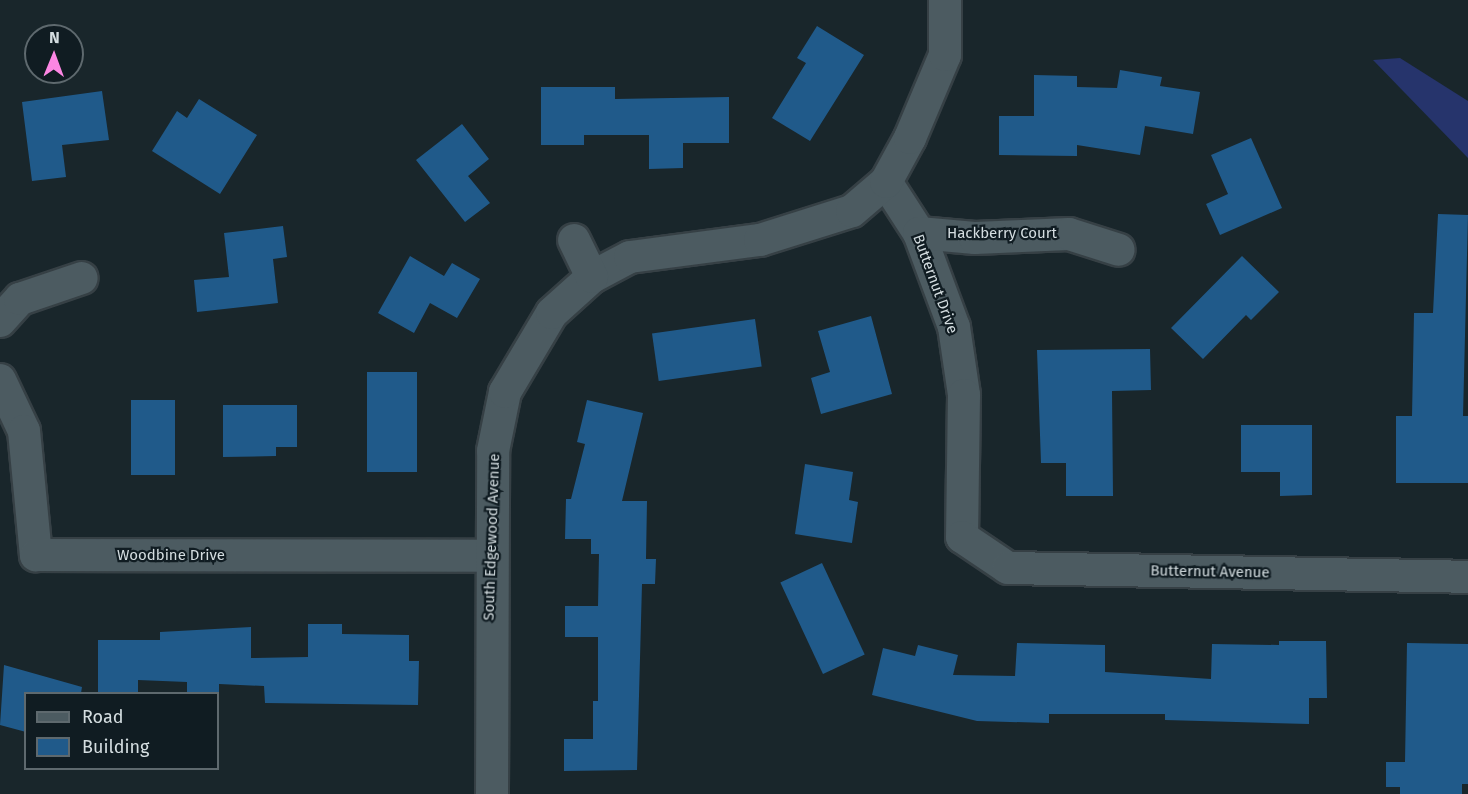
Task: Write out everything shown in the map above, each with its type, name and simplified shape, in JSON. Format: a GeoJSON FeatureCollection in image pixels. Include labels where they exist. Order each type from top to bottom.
{"type":"FeatureCollection","features":[{"type":"Feature","properties":{"kind":"street","name":"South Edgewood Avenue"},"geometry":{"type":"LineString","coordinates":[[492,794],[489,556],[493,451],[505,392],[552,313],[592,277],[630,257],[760,240],[852,211],[886,182],[945,55],[945,0]]}},
{"type":"Feature","properties":{"kind":"street","name":"Butternut Drive"},"geometry":{"type":"LineString","coordinates":[[886,182],[919,233],[954,327],[964,395],[962,537]]}},
{"type":"Feature","properties":{"kind":"street","name":"Hackberry Court"},"geometry":{"type":"LineString","coordinates":[[919,233],[975,238],[1068,234],[1119,250]]}},
{"type":"Feature","properties":{"kind":"street"},"geometry":{"type":"LineString","coordinates":[[574,240],[592,277]]}},
{"type":"Feature","properties":{"kind":"street"},"geometry":{"type":"LineString","coordinates":[[0,321],[20,299],[82,278]]}},
{"type":"Feature","properties":{"kind":"street","name":"Woodbine Drive"},"geometry":{"type":"LineString","coordinates":[[0,380],[24,431],[36,555],[489,556]]}},
{"type":"Feature","properties":{"kind":"street","name":"Butternut Avenue"},"geometry":{"type":"LineString","coordinates":[[962,537],[1008,568],[1468,577]]}},
{"type":"Feature","properties":{"kind":"water"},"geometry":{"type":"Polygon","coordinates":[[[1400,58],[1468,101],[1468,158],[1373,60],[1400,58]]]}},
{"type":"Feature","properties":{"kind":"building"},"geometry":{"type":"Polygon","coordinates":[[[817,26],[864,55],[810,141],[772,118],[806,63],[797,58],[817,26]]]}},
{"type":"Feature","properties":{"kind":"building"},"geometry":{"type":"Polygon","coordinates":[[[1120,70],[1162,77],[1160,86],[1200,92],[1193,134],[1145,126],[1140,155],[1077,145],[1077,156],[999,155],[999,116],[1034,116],[1034,75],[1077,76],[1077,87],[1117,88],[1120,70]]]}},
{"type":"Feature","properties":{"kind":"building"},"geometry":{"type":"Polygon","coordinates":[[[541,87],[615,87],[615,99],[729,97],[729,143],[683,143],[683,168],[649,169],[649,135],[584,135],[584,145],[541,145],[541,87]]]}},
{"type":"Feature","properties":{"kind":"building"},"geometry":{"type":"Polygon","coordinates":[[[102,91],[109,140],[62,145],[66,177],[32,181],[22,102],[102,91]]]}},
{"type":"Feature","properties":{"kind":"building"},"geometry":{"type":"Polygon","coordinates":[[[199,99],[257,135],[220,194],[152,151],[177,111],[187,118],[199,99]]]}},
{"type":"Feature","properties":{"kind":"building"},"geometry":{"type":"Polygon","coordinates":[[[462,124],[489,159],[468,176],[490,203],[465,222],[416,160],[462,124]]]}},
{"type":"Feature","properties":{"kind":"building"},"geometry":{"type":"Polygon","coordinates":[[[1251,138],[1282,208],[1220,235],[1206,204],[1228,194],[1211,155],[1251,138]]]}},
{"type":"Feature","properties":{"kind":"building"},"geometry":{"type":"Polygon","coordinates":[[[1438,214],[1468,215],[1463,416],[1468,416],[1468,483],[1396,483],[1396,416],[1412,416],[1414,313],[1433,313],[1438,214]]]}},
{"type":"Feature","properties":{"kind":"building"},"geometry":{"type":"Polygon","coordinates":[[[283,226],[287,257],[273,259],[278,303],[197,312],[194,280],[229,277],[224,233],[283,226]]]}},
{"type":"Feature","properties":{"kind":"building"},"geometry":{"type":"Polygon","coordinates":[[[410,256],[444,276],[452,263],[480,279],[457,318],[430,303],[414,333],[378,313],[410,256]]]}},
{"type":"Feature","properties":{"kind":"building"},"geometry":{"type":"Polygon","coordinates":[[[1242,256],[1279,292],[1251,320],[1246,315],[1203,359],[1171,328],[1242,256]]]}},
{"type":"Feature","properties":{"kind":"building"},"geometry":{"type":"Polygon","coordinates":[[[871,316],[892,394],[821,414],[811,378],[830,372],[818,331],[871,316]]]}},
{"type":"Feature","properties":{"kind":"building"},"geometry":{"type":"Polygon","coordinates":[[[755,319],[762,367],[659,381],[652,333],[755,319]]]}},
{"type":"Feature","properties":{"kind":"building"},"geometry":{"type":"Polygon","coordinates":[[[1150,349],[1151,390],[1112,391],[1113,496],[1066,496],[1066,463],[1041,463],[1037,350],[1150,349]]]}},
{"type":"Feature","properties":{"kind":"building"},"geometry":{"type":"Polygon","coordinates":[[[367,372],[417,372],[417,472],[367,472],[367,372]]]}},
{"type":"Feature","properties":{"kind":"building"},"geometry":{"type":"Polygon","coordinates":[[[131,400],[175,400],[175,475],[131,475],[131,400]]]}},
{"type":"Feature","properties":{"kind":"building"},"geometry":{"type":"Polygon","coordinates":[[[587,400],[643,413],[622,501],[647,501],[646,559],[656,559],[655,584],[642,584],[637,770],[564,771],[564,739],[593,739],[593,701],[598,701],[598,637],[565,637],[565,606],[598,606],[599,554],[591,554],[591,539],[565,539],[566,499],[571,499],[585,444],[577,442],[587,400]]]}},
{"type":"Feature","properties":{"kind":"building"},"geometry":{"type":"Polygon","coordinates":[[[223,405],[297,405],[297,447],[276,447],[276,456],[223,457],[223,405]]]}},
{"type":"Feature","properties":{"kind":"building"},"geometry":{"type":"Polygon","coordinates":[[[1241,425],[1312,425],[1312,495],[1280,496],[1280,472],[1241,472],[1241,425]]]}},
{"type":"Feature","properties":{"kind":"building"},"geometry":{"type":"Polygon","coordinates":[[[805,464],[853,472],[849,500],[858,502],[852,543],[795,534],[805,464]]]}},
{"type":"Feature","properties":{"kind":"building"},"geometry":{"type":"Polygon","coordinates":[[[822,563],[865,655],[823,674],[780,582],[822,563]]]}},
{"type":"Feature","properties":{"kind":"building"},"geometry":{"type":"Polygon","coordinates":[[[308,624],[342,624],[342,634],[409,635],[409,661],[419,661],[418,705],[265,703],[264,686],[219,684],[219,692],[187,692],[187,682],[138,680],[138,692],[98,692],[98,640],[160,640],[160,632],[251,627],[251,658],[308,657],[308,624]]]}},
{"type":"Feature","properties":{"kind":"building"},"geometry":{"type":"Polygon","coordinates":[[[1279,641],[1326,641],[1327,698],[1309,698],[1309,724],[1165,720],[1165,714],[1049,714],[1049,723],[977,721],[872,695],[883,648],[915,656],[918,645],[958,655],[953,675],[1015,676],[1017,643],[1105,645],[1105,672],[1211,679],[1212,644],[1279,645],[1279,641]]]}},
{"type":"Feature","properties":{"kind":"building"},"geometry":{"type":"Polygon","coordinates":[[[1407,643],[1468,644],[1468,784],[1462,784],[1462,794],[1400,794],[1400,787],[1386,787],[1386,762],[1405,762],[1407,643]]]}},
{"type":"Feature","properties":{"kind":"building"},"geometry":{"type":"Polygon","coordinates":[[[4,665],[82,687],[81,692],[24,692],[24,731],[0,725],[4,665]]]}}]}
